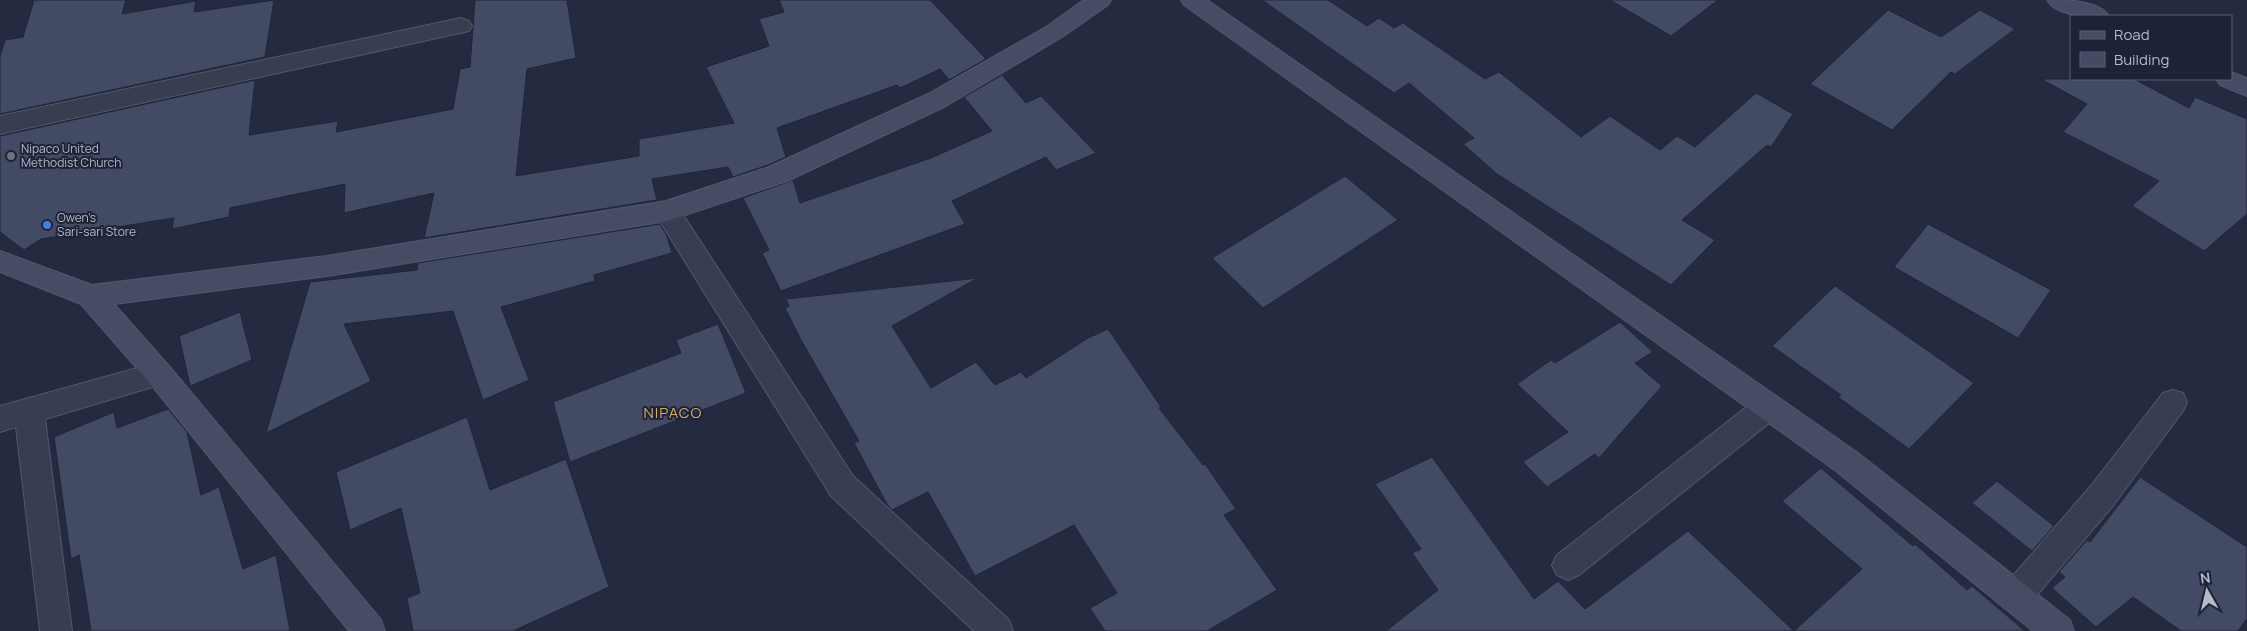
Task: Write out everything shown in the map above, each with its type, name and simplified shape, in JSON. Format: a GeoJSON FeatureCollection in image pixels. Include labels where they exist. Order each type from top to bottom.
{"type":"FeatureCollection","features":[{"type":"Feature","properties":{"kind":"street"},"geometry":{"type":"LineString","coordinates":[[90,296],[327,266],[666,211],[778,174],[937,100],[1054,32],[1100,0]]}},
{"type":"Feature","properties":{"kind":"street"},"geometry":{"type":"LineString","coordinates":[[1192,0],[1847,462],[2058,631]]}},
{"type":"Feature","properties":{"kind":"street"},"geometry":{"type":"LineString","coordinates":[[2058,0],[2096,15]]}},
{"type":"Feature","properties":{"kind":"street"},"geometry":{"type":"LineString","coordinates":[[0,125],[461,26]]}},
{"type":"Feature","properties":{"kind":"street"},"geometry":{"type":"LineString","coordinates":[[2230,80],[2247,88]]}},
{"type":"Feature","properties":{"kind":"street"},"geometry":{"type":"LineString","coordinates":[[666,211],[842,486],[997,631]]}},
{"type":"Feature","properties":{"kind":"street"},"geometry":{"type":"LineString","coordinates":[[0,261],[90,296],[159,374],[369,631]]}},
{"type":"Feature","properties":{"kind":"street"},"geometry":{"type":"LineString","coordinates":[[0,419],[159,374]]}},
{"type":"Feature","properties":{"kind":"street"},"geometry":{"type":"LineString","coordinates":[[2015,597],[2101,497],[2173,402]]}},
{"type":"Feature","properties":{"kind":"street"},"geometry":{"type":"LineString","coordinates":[[1568,565],[1768,407]]}},
{"type":"Feature","properties":{"kind":"street"},"geometry":{"type":"LineString","coordinates":[[29,411],[56,631]]}},
{"type":"Feature","properties":{"kind":"building"},"geometry":{"type":"Polygon","coordinates":[[[34,0],[126,0],[122,14],[196,1],[194,12],[274,0],[265,57],[0,114],[0,56],[5,40],[23,37],[34,0]]]}},
{"type":"Feature","properties":{"kind":"building"},"geometry":{"type":"Polygon","coordinates":[[[475,0],[567,0],[576,58],[527,69],[516,176],[639,156],[639,139],[734,123],[706,67],[769,46],[759,19],[784,12],[779,0],[930,0],[986,59],[949,80],[940,69],[900,88],[897,85],[777,128],[786,157],[768,165],[733,177],[728,167],[652,179],[657,200],[424,238],[434,193],[344,213],[345,184],[230,208],[229,217],[172,229],[174,218],[41,239],[24,250],[0,232],[0,136],[255,80],[249,135],[338,121],[336,132],[453,109],[460,69],[470,67],[475,0]]]}},
{"type":"Feature","properties":{"kind":"building"},"geometry":{"type":"Polygon","coordinates":[[[1262,0],[1328,0],[1367,26],[1379,18],[1394,28],[1403,23],[1485,79],[1499,72],[1581,137],[1610,116],[1660,150],[1677,136],[1695,147],[1756,93],[1793,114],[1771,147],[1767,145],[1682,220],[1715,240],[1671,285],[1497,174],[1463,144],[1474,138],[1409,83],[1394,93],[1262,0]]]}},
{"type":"Feature","properties":{"kind":"building"},"geometry":{"type":"Polygon","coordinates":[[[1610,0],[1718,0],[1671,36],[1610,0]]]}},
{"type":"Feature","properties":{"kind":"building"},"geometry":{"type":"Polygon","coordinates":[[[1888,10],[1941,37],[1980,10],[2015,29],[1955,74],[1951,72],[1892,130],[1810,84],[1888,10]]]}},
{"type":"Feature","properties":{"kind":"building"},"geometry":{"type":"Polygon","coordinates":[[[1002,75],[1026,103],[1041,96],[1096,153],[1056,170],[1046,157],[952,201],[965,224],[781,291],[762,253],[769,250],[743,198],[793,180],[800,203],[931,158],[992,131],[964,97],[1002,75]]]}},
{"type":"Feature","properties":{"kind":"building"},"geometry":{"type":"Polygon","coordinates":[[[2041,79],[2136,80],[2189,108],[2195,97],[2247,119],[2247,214],[2204,251],[2132,206],[2159,181],[2063,132],[2087,104],[2041,79]]]}},
{"type":"Feature","properties":{"kind":"building"},"geometry":{"type":"Polygon","coordinates":[[[1345,176],[1398,220],[1263,308],[1212,258],[1345,176]]]}},
{"type":"Feature","properties":{"kind":"building"},"geometry":{"type":"Polygon","coordinates":[[[660,224],[667,236],[672,253],[594,275],[595,281],[501,307],[529,380],[483,400],[453,311],[344,324],[371,381],[266,433],[310,282],[417,270],[418,263],[660,224]]]}},
{"type":"Feature","properties":{"kind":"building"},"geometry":{"type":"Polygon","coordinates":[[[1928,224],[2051,290],[2018,338],[1894,267],[1928,224]]]}},
{"type":"Feature","properties":{"kind":"building"},"geometry":{"type":"Polygon","coordinates":[[[978,278],[892,326],[931,388],[976,362],[995,385],[1021,372],[1026,378],[1088,338],[1108,329],[1161,407],[1159,408],[1203,465],[1205,464],[1236,509],[1224,515],[1277,590],[1207,631],[1105,631],[1090,608],[1117,593],[1074,525],[975,576],[928,492],[892,510],[888,506],[854,443],[859,441],[801,340],[785,308],[789,306],[786,299],[978,278]]]}},
{"type":"Feature","properties":{"kind":"building"},"geometry":{"type":"Polygon","coordinates":[[[1835,286],[1974,383],[1909,449],[1838,397],[1841,395],[1772,346],[1835,286]]]}},
{"type":"Feature","properties":{"kind":"building"},"geometry":{"type":"Polygon","coordinates":[[[240,312],[252,360],[190,386],[179,336],[240,312]]]}},
{"type":"Feature","properties":{"kind":"building"},"geometry":{"type":"Polygon","coordinates":[[[1620,322],[1653,352],[1635,363],[1662,386],[1599,458],[1595,454],[1547,487],[1523,462],[1568,432],[1517,384],[1551,360],[1555,363],[1620,322]]]}},
{"type":"Feature","properties":{"kind":"building"},"geometry":{"type":"Polygon","coordinates":[[[718,324],[746,393],[570,462],[553,402],[681,353],[676,340],[718,324]]]}},
{"type":"Feature","properties":{"kind":"building"},"geometry":{"type":"Polygon","coordinates":[[[168,409],[187,432],[201,495],[219,487],[243,569],[276,555],[290,631],[91,631],[79,555],[71,559],[54,437],[114,412],[117,428],[168,409]]]}},
{"type":"Feature","properties":{"kind":"building"},"geometry":{"type":"Polygon","coordinates":[[[467,417],[490,490],[566,459],[609,587],[513,631],[413,631],[407,598],[420,593],[401,508],[350,530],[336,472],[467,417]]]}},
{"type":"Feature","properties":{"kind":"building"},"geometry":{"type":"Polygon","coordinates":[[[1432,457],[1534,599],[1558,581],[1585,609],[1688,531],[1794,631],[1386,631],[1438,590],[1412,553],[1421,549],[1375,484],[1432,457]]]}},
{"type":"Feature","properties":{"kind":"building"},"geometry":{"type":"Polygon","coordinates":[[[1821,468],[1913,546],[1915,544],[1967,590],[1972,586],[2025,631],[1794,631],[1862,569],[1782,501],[1821,468]]]}},
{"type":"Feature","properties":{"kind":"building"},"geometry":{"type":"Polygon","coordinates":[[[2140,477],[2247,547],[2247,618],[2238,631],[2181,631],[2133,597],[2096,627],[2052,588],[2065,577],[2059,572],[2087,540],[2090,542],[2140,477]]]}},
{"type":"Feature","properties":{"kind":"building"},"geometry":{"type":"Polygon","coordinates":[[[1997,481],[2054,526],[2032,551],[1972,503],[1997,481]]]}},
{"type":"Feature","properties":{"kind":"place","name":"Nipaco United Methodist Church"},"geometry":{"type":"Point","coordinates":[11,156]}},
{"type":"Feature","properties":{"kind":"place","name":"Owen's Sari-sari Store"},"geometry":{"type":"Point","coordinates":[47,225]}},
{"type":"Feature","properties":{"kind":"district","name":"NIPACO"},"geometry":{"type":"Point","coordinates":[673,413]}}]}
